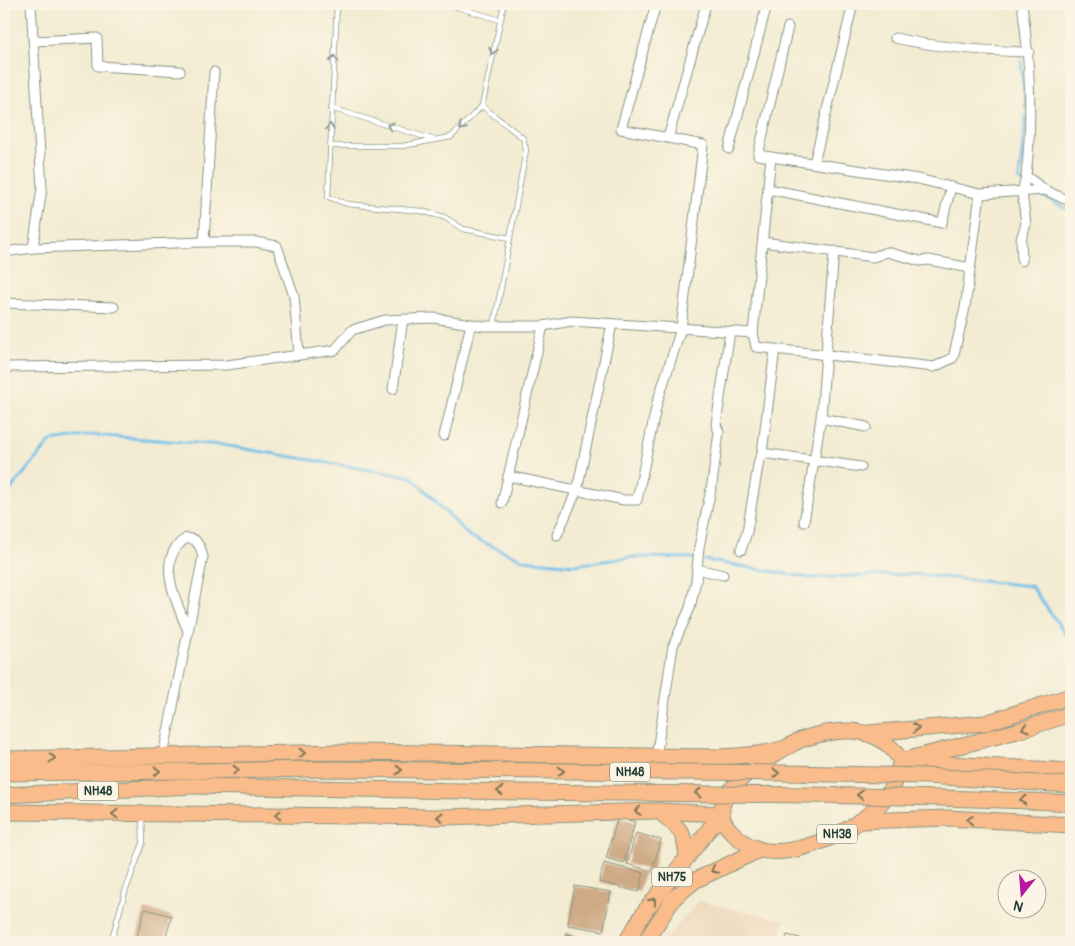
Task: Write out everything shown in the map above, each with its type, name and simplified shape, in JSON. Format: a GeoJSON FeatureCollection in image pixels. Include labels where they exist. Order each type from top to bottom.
{"type":"FeatureCollection","features":[{"type":"Feature","properties":{"kind":"highway"},"geometry":{"type":"LineString","coordinates":[[4,812],[442,817],[658,811],[721,814],[724,800],[734,786],[757,766],[804,738],[836,732],[854,731],[868,733],[985,722],[1071,696]]}},
{"type":"Feature","properties":{"kind":"highway"},"geometry":{"type":"LineString","coordinates":[[901,762],[1017,731],[1071,714]]}},
{"type":"Feature","properties":{"kind":"highway"},"geometry":{"type":"LineString","coordinates":[[868,733],[894,749],[901,762]]}},
{"type":"Feature","properties":{"kind":"highway"},"geometry":{"type":"LineString","coordinates":[[4,759],[350,752],[656,758],[748,755],[785,748]]}},
{"type":"Feature","properties":{"kind":"highway"},"geometry":{"type":"LineString","coordinates":[[901,762],[1071,771]]}},
{"type":"Feature","properties":{"kind":"highway","name":"NH38"},"geometry":{"type":"LineString","coordinates":[[721,814],[727,827],[738,838],[759,850],[780,851],[803,848],[825,840],[859,821],[884,800],[895,782],[901,762]]}},
{"type":"Feature","properties":{"kind":"highway","name":"NH48"},"geometry":{"type":"LineString","coordinates":[[4,772],[335,769],[795,773],[926,776],[1071,785]]}},
{"type":"Feature","properties":{"kind":"highway","name":"NH48"},"geometry":{"type":"LineString","coordinates":[[4,795],[193,786],[528,792],[793,793],[951,797],[1071,803]]}},
{"type":"Feature","properties":{"kind":"highway"},"geometry":{"type":"LineString","coordinates":[[658,811],[682,832],[686,840],[687,858]]}},
{"type":"Feature","properties":{"kind":"highway","name":"NH75"},"geometry":{"type":"LineString","coordinates":[[626,942],[645,911],[721,814]]}},
{"type":"Feature","properties":{"kind":"highway"},"geometry":{"type":"LineString","coordinates":[[859,821],[948,818],[1071,824]]}},
{"type":"Feature","properties":{"kind":"highway"},"geometry":{"type":"LineString","coordinates":[[998,821],[1071,832]]}},
{"type":"Feature","properties":{"kind":"highway","name":"NH75"},"geometry":{"type":"LineString","coordinates":[[645,942],[674,898],[696,880],[759,850]]}},
{"type":"Feature","properties":{"kind":"street"},"geometry":{"type":"LineString","coordinates":[[32,4],[42,188],[33,248]]}},
{"type":"Feature","properties":{"kind":"street"},"geometry":{"type":"LineString","coordinates":[[508,476],[624,500],[636,500],[657,403],[680,329],[703,144],[621,129],[656,4]]}},
{"type":"Feature","properties":{"kind":"street"},"geometry":{"type":"LineString","coordinates":[[668,138],[706,4]]}},
{"type":"Feature","properties":{"kind":"street"},"geometry":{"type":"LineString","coordinates":[[729,149],[767,4]]}},
{"type":"Feature","properties":{"kind":"street"},"geometry":{"type":"LineString","coordinates":[[814,163],[853,4]]}},
{"type":"Feature","properties":{"kind":"street"},"geometry":{"type":"LineString","coordinates":[[1022,4],[1029,52],[1030,143],[1022,192],[1026,224],[1021,239],[1022,261]]}},
{"type":"Feature","properties":{"kind":"street"},"geometry":{"type":"LineString","coordinates":[[788,27],[758,155],[951,187],[980,194],[1046,190]]}},
{"type":"Feature","properties":{"kind":"street"},"geometry":{"type":"LineString","coordinates":[[34,41],[97,38],[98,66],[180,71]]}},
{"type":"Feature","properties":{"kind":"street"},"geometry":{"type":"LineString","coordinates":[[894,38],[934,46],[969,50],[1029,52]]}},
{"type":"Feature","properties":{"kind":"street"},"geometry":{"type":"LineString","coordinates":[[204,242],[214,72]]}},
{"type":"Feature","properties":{"kind":"street"},"geometry":{"type":"LineString","coordinates":[[771,157],[754,333],[756,347],[934,367],[953,358],[965,308],[980,194]]}},
{"type":"Feature","properties":{"kind":"street"},"geometry":{"type":"LineString","coordinates":[[1026,176],[1046,190],[1071,202]]}},
{"type":"Feature","properties":{"kind":"street"},"geometry":{"type":"LineString","coordinates":[[768,189],[942,223],[951,187]]}},
{"type":"Feature","properties":{"kind":"street"},"geometry":{"type":"LineString","coordinates":[[4,252],[33,248],[204,242],[256,242],[277,246],[294,296],[299,355]]}},
{"type":"Feature","properties":{"kind":"street"},"geometry":{"type":"LineString","coordinates":[[763,242],[873,257],[887,252],[920,261],[929,260],[970,268]]}},
{"type":"Feature","properties":{"kind":"street"},"geometry":{"type":"LineString","coordinates":[[804,522],[815,461],[828,355],[834,251]]}},
{"type":"Feature","properties":{"kind":"street"},"geometry":{"type":"LineString","coordinates":[[4,303],[114,307]]}},
{"type":"Feature","properties":{"kind":"street"},"geometry":{"type":"LineString","coordinates":[[4,367],[227,366],[335,350],[352,330],[385,320],[403,319],[434,318],[494,326],[543,326],[572,321],[754,333]]}},
{"type":"Feature","properties":{"kind":"street"},"geometry":{"type":"LineString","coordinates":[[393,389],[403,319]]}},
{"type":"Feature","properties":{"kind":"street"},"geometry":{"type":"LineString","coordinates":[[444,436],[471,324]]}},
{"type":"Feature","properties":{"kind":"street"},"geometry":{"type":"LineString","coordinates":[[557,535],[577,490],[612,324]]}},
{"type":"Feature","properties":{"kind":"street"},"geometry":{"type":"LineString","coordinates":[[502,502],[543,326]]}},
{"type":"Feature","properties":{"kind":"street"},"geometry":{"type":"LineString","coordinates":[[656,758],[673,646],[690,608],[697,569],[719,432],[716,424],[730,332]]}},
{"type":"Feature","properties":{"kind":"street"},"geometry":{"type":"LineString","coordinates":[[741,550],[747,532],[758,460],[762,453],[775,350]]}},
{"type":"Feature","properties":{"kind":"street"},"geometry":{"type":"LineString","coordinates":[[821,418],[866,427]]}},
{"type":"Feature","properties":{"kind":"street"},"geometry":{"type":"LineString","coordinates":[[762,453],[862,467]]}},
{"type":"Feature","properties":{"kind":"street"},"geometry":{"type":"LineString","coordinates":[[163,756],[188,631],[202,557],[200,547],[195,540],[188,538],[179,544],[172,556],[170,584],[188,631]]}},
{"type":"Feature","properties":{"kind":"street"},"geometry":{"type":"LineString","coordinates":[[697,569],[724,575]]}},
{"type":"Feature","properties":{"kind":"lane"},"geometry":{"type":"LineString","coordinates":[[337,4],[328,198],[347,204],[421,211],[444,217],[463,229],[510,238]]}},
{"type":"Feature","properties":{"kind":"lane"},"geometry":{"type":"LineString","coordinates":[[447,4],[500,20]]}},
{"type":"Feature","properties":{"kind":"lane"},"geometry":{"type":"LineString","coordinates":[[330,146],[402,146],[451,137],[482,106],[504,4]]}},
{"type":"Feature","properties":{"kind":"lane"},"geometry":{"type":"LineString","coordinates":[[482,106],[523,138],[526,150],[494,326]]}},
{"type":"Feature","properties":{"kind":"lane"},"geometry":{"type":"LineString","coordinates":[[331,108],[437,140]]}},
{"type":"Feature","properties":{"kind":"lane"},"geometry":{"type":"LineString","coordinates":[[111,942],[125,892],[143,843],[142,814]]}},
{"type":"Feature","properties":{"kind":"shaded area"},"geometry":{"type":"Polygon","coordinates":[[[698,901],[784,920],[779,942],[664,942],[698,901]]]}},
{"type":"Feature","properties":{"kind":"building"},"geometry":{"type":"Polygon","coordinates":[[[618,817],[635,822],[624,863],[606,858],[618,817]]]}},
{"type":"Feature","properties":{"kind":"building"},"geometry":{"type":"Polygon","coordinates":[[[636,833],[661,840],[652,871],[627,864],[636,833]]]}},
{"type":"Feature","properties":{"kind":"building"},"geometry":{"type":"Polygon","coordinates":[[[604,863],[644,873],[639,892],[599,882],[604,863]]]}},
{"type":"Feature","properties":{"kind":"building"},"geometry":{"type":"Polygon","coordinates":[[[575,886],[611,892],[603,931],[568,925],[575,886]]]}},
{"type":"Feature","properties":{"kind":"building"},"geometry":{"type":"Polygon","coordinates":[[[145,909],[172,916],[164,942],[135,942],[145,909]]]}},
{"type":"Feature","properties":{"kind":"building"},"geometry":{"type":"Polygon","coordinates":[[[566,933],[593,942],[563,942],[566,933]]]}},
{"type":"Feature","properties":{"kind":"building"},"geometry":{"type":"Polygon","coordinates":[[[787,935],[800,938],[799,942],[785,942],[787,935]]]}},
{"type":"Feature","properties":{"kind":"waterway"},"geometry":{"type":"LineString","coordinates":[[1021,61],[1026,109]]}},
{"type":"Feature","properties":{"kind":"waterway"},"geometry":{"type":"LineString","coordinates":[[1023,182],[1019,180],[1026,116]]}},
{"type":"Feature","properties":{"kind":"waterway"},"geometry":{"type":"LineString","coordinates":[[1038,194],[1071,211]]}},
{"type":"Feature","properties":{"kind":"waterway"},"geometry":{"type":"LineString","coordinates":[[4,497],[51,441],[92,435],[222,445],[412,477],[469,536],[524,560],[575,565],[633,557],[693,558]]}},
{"type":"Feature","properties":{"kind":"waterway"},"geometry":{"type":"LineString","coordinates":[[705,560],[810,578],[913,574],[1031,586],[1071,641]]}}]}
